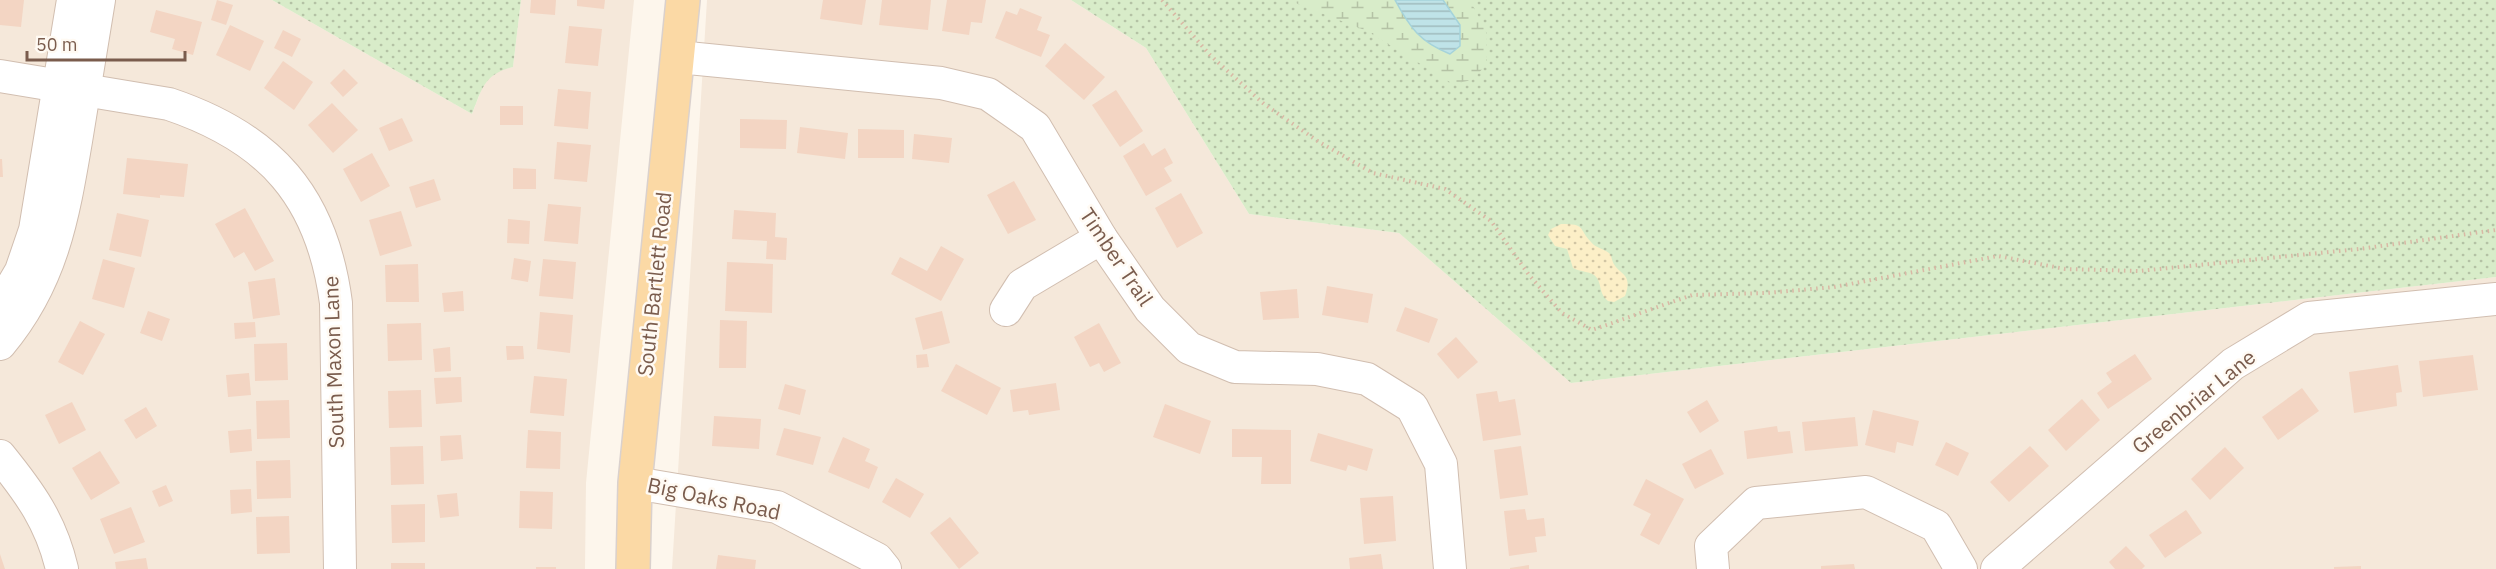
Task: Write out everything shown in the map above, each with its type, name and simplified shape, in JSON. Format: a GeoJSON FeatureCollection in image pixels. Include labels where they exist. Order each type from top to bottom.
{"type":"FeatureCollection","features":[{"type":"Feature","properties":{"kind":"main road","name":"South Bartlett Road"},"geometry":{"type":"LineString","coordinates":[[633,569],[635,483],[682,0]]}},
{"type":"Feature","properties":{"kind":"street"},"geometry":{"type":"LineString","coordinates":[[0,344],[36,293],[52,255],[65,207],[72,88],[73,0]]}},
{"type":"Feature","properties":{"kind":"street"},"geometry":{"type":"LineString","coordinates":[[0,307],[14,286],[30,248],[72,88],[99,0]]}},
{"type":"Feature","properties":{"kind":"street","name":"Timber Trail"},"geometry":{"type":"LineString","coordinates":[[678,57],[941,83],[988,94],[1035,127],[1101,238],[1150,309],[1189,348],[1235,367],[1317,369],[1367,379],[1412,407],[1441,464],[1450,569]]}},
{"type":"Feature","properties":{"kind":"street","name":"South Maxon Lane"},"geometry":{"type":"LineString","coordinates":[[0,76],[169,104],[213,120],[261,151],[294,184],[311,214],[328,255],[336,303],[340,569]]}},
{"type":"Feature","properties":{"kind":"street"},"geometry":{"type":"LineString","coordinates":[[1006,310],[1022,285],[1101,238]]}},
{"type":"Feature","properties":{"kind":"street","name":"Greenbriar Lane"},"geometry":{"type":"LineString","coordinates":[[1998,569],[2233,364],[2309,318],[2496,299]]}},
{"type":"Feature","properties":{"kind":"street"},"geometry":{"type":"LineString","coordinates":[[0,456],[32,495],[48,527],[62,569]]}},
{"type":"Feature","properties":{"kind":"street","name":"Big Oaks Road"},"geometry":{"type":"LineString","coordinates":[[635,483],[777,507],[877,559],[885,569]]}},
{"type":"Feature","properties":{"kind":"street"},"geometry":{"type":"LineString","coordinates":[[1713,569],[1711,546],[1756,503],[1866,492],[1936,526],[1961,569]]}},
{"type":"Feature","properties":{"kind":"path"},"geometry":{"type":"LineString","coordinates":[[1162,0],[1210,55],[1264,104],[1319,142],[1373,173],[1445,189],[1491,221],[1529,274],[1562,313],[1592,330],[1692,295],[1766,293],[1834,287],[1998,256],[2065,268],[2139,271],[2359,249],[2496,230]]}},
{"type":"Feature","properties":{"kind":"shaded area"},"geometry":{"type":"Polygon","coordinates":[[[0,0],[272,0],[472,114],[484,83],[497,71],[513,67],[521,0],[634,0],[586,483],[585,569],[0,569],[0,0]]]}},
{"type":"Feature","properties":{"kind":"shaded area"},"geometry":{"type":"Polygon","coordinates":[[[707,0],[1071,0],[1146,48],[1249,214],[1399,233],[1571,383],[2496,277],[2496,569],[672,569],[707,0]]]}},
{"type":"Feature","properties":{"kind":"green space"},"geometry":{"type":"Polygon","coordinates":[[[272,0],[521,0],[513,67],[490,78],[472,114],[272,0]]]}},
{"type":"Feature","properties":{"kind":"green space"},"geometry":{"type":"Polygon","coordinates":[[[1071,0],[2496,0],[2496,277],[1571,383],[1399,233],[1249,214],[1146,48],[1071,0]]]}},
{"type":"Feature","properties":{"kind":"green space"},"geometry":{"type":"Polygon","coordinates":[[[1288,0],[1470,0],[1486,32],[1487,64],[1472,80],[1453,84],[1367,31],[1288,0]]]}},
{"type":"Feature","properties":{"kind":"sand"},"geometry":{"type":"Polygon","coordinates":[[[1561,224],[1578,226],[1593,244],[1611,255],[1616,267],[1626,277],[1625,296],[1614,302],[1608,301],[1603,296],[1599,281],[1595,276],[1573,268],[1567,249],[1555,246],[1548,235],[1551,229],[1561,224]]]}},
{"type":"Feature","properties":{"kind":"water"},"geometry":{"type":"Polygon","coordinates":[[[1395,0],[1443,0],[1460,25],[1460,46],[1450,54],[1423,39],[1411,26],[1395,0]]]}},
{"type":"Feature","properties":{"kind":"building"},"geometry":{"type":"Polygon","coordinates":[[[0,0],[24,0],[21,27],[0,25],[0,0]]]}},
{"type":"Feature","properties":{"kind":"building"},"geometry":{"type":"Polygon","coordinates":[[[217,0],[233,5],[226,25],[211,20],[217,0]]]}},
{"type":"Feature","properties":{"kind":"building"},"geometry":{"type":"Polygon","coordinates":[[[531,0],[556,0],[555,15],[530,13],[531,0]]]}},
{"type":"Feature","properties":{"kind":"building"},"geometry":{"type":"Polygon","coordinates":[[[577,0],[605,0],[604,9],[577,6],[577,0]]]}},
{"type":"Feature","properties":{"kind":"building"},"geometry":{"type":"Polygon","coordinates":[[[823,0],[866,0],[862,25],[820,19],[823,0]]]}},
{"type":"Feature","properties":{"kind":"building"},"geometry":{"type":"Polygon","coordinates":[[[882,0],[931,0],[928,30],[879,25],[882,0]]]}},
{"type":"Feature","properties":{"kind":"building"},"geometry":{"type":"Polygon","coordinates":[[[947,0],[986,0],[982,23],[971,22],[969,35],[942,31],[947,0]]]}},
{"type":"Feature","properties":{"kind":"building"},"geometry":{"type":"Polygon","coordinates":[[[1020,8],[1042,17],[1037,30],[1050,35],[1041,57],[995,38],[1006,11],[1017,15],[1020,8]]]}},
{"type":"Feature","properties":{"kind":"building"},"geometry":{"type":"Polygon","coordinates":[[[156,10],[202,22],[193,55],[172,49],[175,39],[150,32],[156,10]]]}},
{"type":"Feature","properties":{"kind":"building"},"geometry":{"type":"Polygon","coordinates":[[[230,25],[264,41],[250,71],[216,55],[230,25]]]}},
{"type":"Feature","properties":{"kind":"building"},"geometry":{"type":"Polygon","coordinates":[[[569,26],[602,29],[598,66],[565,63],[569,26]]]}},
{"type":"Feature","properties":{"kind":"building"},"geometry":{"type":"Polygon","coordinates":[[[283,30],[301,39],[292,57],[274,48],[283,30]]]}},
{"type":"Feature","properties":{"kind":"building"},"geometry":{"type":"Polygon","coordinates":[[[1065,43],[1105,77],[1084,100],[1045,66],[1065,43]]]}},
{"type":"Feature","properties":{"kind":"building"},"geometry":{"type":"Polygon","coordinates":[[[283,61],[313,82],[294,110],[264,88],[283,61]]]}},
{"type":"Feature","properties":{"kind":"building"},"geometry":{"type":"Polygon","coordinates":[[[344,69],[358,83],[343,97],[330,83],[344,69]]]}},
{"type":"Feature","properties":{"kind":"building"},"geometry":{"type":"Polygon","coordinates":[[[558,89],[591,92],[588,129],[554,126],[558,89]]]}},
{"type":"Feature","properties":{"kind":"building"},"geometry":{"type":"Polygon","coordinates":[[[1116,90],[1143,131],[1120,147],[1092,105],[1116,90]]]}},
{"type":"Feature","properties":{"kind":"building"},"geometry":{"type":"Polygon","coordinates":[[[332,103],[358,130],[333,153],[308,125],[332,103]]]}},
{"type":"Feature","properties":{"kind":"building"},"geometry":{"type":"Polygon","coordinates":[[[500,106],[523,106],[523,125],[500,125],[500,106]]]}},
{"type":"Feature","properties":{"kind":"building"},"geometry":{"type":"Polygon","coordinates":[[[402,118],[413,141],[389,151],[379,128],[402,118]]]}},
{"type":"Feature","properties":{"kind":"building"},"geometry":{"type":"Polygon","coordinates":[[[740,119],[787,120],[786,149],[740,148],[740,119]]]}},
{"type":"Feature","properties":{"kind":"building"},"geometry":{"type":"Polygon","coordinates":[[[800,127],[848,133],[845,159],[797,153],[800,127]]]}},
{"type":"Feature","properties":{"kind":"building"},"geometry":{"type":"Polygon","coordinates":[[[858,129],[904,130],[904,158],[858,158],[858,129]]]}},
{"type":"Feature","properties":{"kind":"building"},"geometry":{"type":"Polygon","coordinates":[[[914,134],[952,138],[949,163],[912,159],[914,134]]]}},
{"type":"Feature","properties":{"kind":"building"},"geometry":{"type":"Polygon","coordinates":[[[557,142],[591,145],[587,182],[554,179],[557,142]]]}},
{"type":"Feature","properties":{"kind":"building"},"geometry":{"type":"Polygon","coordinates":[[[1144,143],[1152,156],[1165,148],[1173,163],[1164,168],[1172,181],[1146,196],[1123,156],[1144,143]]]}},
{"type":"Feature","properties":{"kind":"building"},"geometry":{"type":"Polygon","coordinates":[[[372,153],[390,186],[361,202],[343,169],[372,153]]]}},
{"type":"Feature","properties":{"kind":"building"},"geometry":{"type":"Polygon","coordinates":[[[127,158],[188,164],[184,197],[160,195],[160,198],[123,194],[127,158]]]}},
{"type":"Feature","properties":{"kind":"building"},"geometry":{"type":"Polygon","coordinates":[[[0,159],[2,159],[3,177],[0,177],[0,159]]]}},
{"type":"Feature","properties":{"kind":"building"},"geometry":{"type":"Polygon","coordinates":[[[513,168],[536,169],[536,189],[513,189],[513,168]]]}},
{"type":"Feature","properties":{"kind":"building"},"geometry":{"type":"Polygon","coordinates":[[[434,179],[441,200],[416,208],[409,187],[434,179]]]}},
{"type":"Feature","properties":{"kind":"building"},"geometry":{"type":"Polygon","coordinates":[[[1014,181],[1036,220],[1008,234],[987,195],[1014,181]]]}},
{"type":"Feature","properties":{"kind":"building"},"geometry":{"type":"Polygon","coordinates":[[[1181,193],[1203,233],[1177,248],[1155,208],[1181,193]]]}},
{"type":"Feature","properties":{"kind":"building"},"geometry":{"type":"Polygon","coordinates":[[[548,204],[581,207],[578,244],[544,241],[548,204]]]}},
{"type":"Feature","properties":{"kind":"building"},"geometry":{"type":"Polygon","coordinates":[[[245,208],[274,261],[255,271],[244,252],[234,258],[215,224],[245,208]]]}},
{"type":"Feature","properties":{"kind":"building"},"geometry":{"type":"Polygon","coordinates":[[[734,210],[776,213],[775,237],[787,238],[786,260],[766,259],[767,241],[732,239],[734,210]]]}},
{"type":"Feature","properties":{"kind":"building"},"geometry":{"type":"Polygon","coordinates":[[[401,211],[412,246],[380,256],[369,220],[401,211]]]}},
{"type":"Feature","properties":{"kind":"building"},"geometry":{"type":"Polygon","coordinates":[[[117,213],[149,220],[141,257],[109,250],[117,213]]]}},
{"type":"Feature","properties":{"kind":"building"},"geometry":{"type":"Polygon","coordinates":[[[508,219],[530,221],[529,244],[507,243],[508,219]]]}},
{"type":"Feature","properties":{"kind":"building"},"geometry":{"type":"Polygon","coordinates":[[[941,246],[964,259],[941,301],[891,274],[900,257],[927,271],[941,246]]]}},
{"type":"Feature","properties":{"kind":"building"},"geometry":{"type":"Polygon","coordinates":[[[514,258],[531,261],[528,282],[511,279],[514,258]]]}},
{"type":"Feature","properties":{"kind":"building"},"geometry":{"type":"Polygon","coordinates":[[[103,259],[135,268],[124,308],[92,299],[103,259]]]}},
{"type":"Feature","properties":{"kind":"building"},"geometry":{"type":"Polygon","coordinates":[[[543,259],[576,262],[573,299],[539,296],[543,259]]]}},
{"type":"Feature","properties":{"kind":"building"},"geometry":{"type":"Polygon","coordinates":[[[727,262],[773,264],[772,313],[725,311],[727,262]]]}},
{"type":"Feature","properties":{"kind":"building"},"geometry":{"type":"Polygon","coordinates":[[[418,264],[419,302],[386,302],[385,265],[418,264]]]}},
{"type":"Feature","properties":{"kind":"building"},"geometry":{"type":"Polygon","coordinates":[[[275,278],[280,315],[253,319],[248,282],[275,278]]]}},
{"type":"Feature","properties":{"kind":"building"},"geometry":{"type":"Polygon","coordinates":[[[1327,286],[1373,294],[1368,323],[1322,315],[1327,286]]]}},
{"type":"Feature","properties":{"kind":"building"},"geometry":{"type":"Polygon","coordinates":[[[1297,289],[1299,318],[1263,320],[1260,292],[1297,289]]]}},
{"type":"Feature","properties":{"kind":"building"},"geometry":{"type":"Polygon","coordinates":[[[463,291],[464,311],[444,312],[442,293],[463,291]]]}},
{"type":"Feature","properties":{"kind":"building"},"geometry":{"type":"Polygon","coordinates":[[[1405,307],[1438,319],[1429,343],[1396,331],[1405,307]]]}},
{"type":"Feature","properties":{"kind":"building"},"geometry":{"type":"Polygon","coordinates":[[[148,311],[170,319],[162,341],[140,333],[148,311]]]}},
{"type":"Feature","properties":{"kind":"building"},"geometry":{"type":"Polygon","coordinates":[[[942,311],[950,343],[923,350],[915,318],[942,311]]]}},
{"type":"Feature","properties":{"kind":"building"},"geometry":{"type":"Polygon","coordinates":[[[540,312],[573,315],[570,353],[537,349],[540,312]]]}},
{"type":"Feature","properties":{"kind":"building"},"geometry":{"type":"Polygon","coordinates":[[[720,320],[747,321],[746,368],[719,368],[720,320]]]}},
{"type":"Feature","properties":{"kind":"building"},"geometry":{"type":"Polygon","coordinates":[[[80,321],[105,334],[83,375],[58,362],[80,321]]]}},
{"type":"Feature","properties":{"kind":"building"},"geometry":{"type":"Polygon","coordinates":[[[255,322],[256,337],[235,339],[234,323],[255,322]]]}},
{"type":"Feature","properties":{"kind":"building"},"geometry":{"type":"Polygon","coordinates":[[[421,323],[422,360],[388,361],[387,324],[421,323]]]}},
{"type":"Feature","properties":{"kind":"building"},"geometry":{"type":"Polygon","coordinates":[[[1099,323],[1121,363],[1104,372],[1099,363],[1090,367],[1074,337],[1099,323]]]}},
{"type":"Feature","properties":{"kind":"building"},"geometry":{"type":"Polygon","coordinates":[[[1456,337],[1478,362],[1458,379],[1437,354],[1456,337]]]}},
{"type":"Feature","properties":{"kind":"building"},"geometry":{"type":"Polygon","coordinates":[[[287,343],[288,380],[255,381],[254,344],[287,343]]]}},
{"type":"Feature","properties":{"kind":"building"},"geometry":{"type":"Polygon","coordinates":[[[506,346],[523,346],[524,359],[507,360],[506,346]]]}},
{"type":"Feature","properties":{"kind":"building"},"geometry":{"type":"Polygon","coordinates":[[[450,347],[451,371],[435,372],[433,349],[450,347]]]}},
{"type":"Feature","properties":{"kind":"building"},"geometry":{"type":"Polygon","coordinates":[[[927,354],[929,367],[917,368],[916,355],[927,354]]]}},
{"type":"Feature","properties":{"kind":"building"},"geometry":{"type":"Polygon","coordinates":[[[2135,354],[2152,379],[2108,409],[2097,393],[2112,382],[2106,373],[2135,354]]]}},
{"type":"Feature","properties":{"kind":"building"},"geometry":{"type":"Polygon","coordinates":[[[2473,355],[2478,390],[2423,397],[2419,361],[2473,355]]]}},
{"type":"Feature","properties":{"kind":"building"},"geometry":{"type":"Polygon","coordinates":[[[956,364],[1001,388],[987,415],[941,391],[956,364]]]}},
{"type":"Feature","properties":{"kind":"building"},"geometry":{"type":"Polygon","coordinates":[[[2398,365],[2402,392],[2396,393],[2397,406],[2354,413],[2349,372],[2398,365]]]}},
{"type":"Feature","properties":{"kind":"building"},"geometry":{"type":"Polygon","coordinates":[[[249,373],[251,395],[228,397],[226,375],[249,373]]]}},
{"type":"Feature","properties":{"kind":"building"},"geometry":{"type":"Polygon","coordinates":[[[534,376],[567,379],[564,416],[530,413],[534,376]]]}},
{"type":"Feature","properties":{"kind":"building"},"geometry":{"type":"Polygon","coordinates":[[[461,377],[462,402],[436,404],[434,378],[461,377]]]}},
{"type":"Feature","properties":{"kind":"building"},"geometry":{"type":"Polygon","coordinates":[[[1056,383],[1060,410],[1029,415],[1028,410],[1013,412],[1010,390],[1056,383]]]}},
{"type":"Feature","properties":{"kind":"building"},"geometry":{"type":"Polygon","coordinates":[[[785,384],[806,390],[800,415],[778,409],[785,384]]]}},
{"type":"Feature","properties":{"kind":"building"},"geometry":{"type":"Polygon","coordinates":[[[2302,388],[2319,411],[2278,440],[2262,417],[2302,388]]]}},
{"type":"Feature","properties":{"kind":"building"},"geometry":{"type":"Polygon","coordinates":[[[421,390],[422,427],[389,428],[388,391],[421,390]]]}},
{"type":"Feature","properties":{"kind":"building"},"geometry":{"type":"Polygon","coordinates":[[[1497,391],[1499,402],[1515,399],[1521,435],[1483,441],[1476,394],[1497,391]]]}},
{"type":"Feature","properties":{"kind":"building"},"geometry":{"type":"Polygon","coordinates":[[[2082,399],[2100,420],[2066,451],[2048,430],[2082,399]]]}},
{"type":"Feature","properties":{"kind":"building"},"geometry":{"type":"Polygon","coordinates":[[[289,400],[290,438],[257,439],[256,401],[289,400]]]}},
{"type":"Feature","properties":{"kind":"building"},"geometry":{"type":"Polygon","coordinates":[[[1707,400],[1719,421],[1700,433],[1687,412],[1707,400]]]}},
{"type":"Feature","properties":{"kind":"building"},"geometry":{"type":"Polygon","coordinates":[[[72,402],[86,430],[59,444],[45,415],[72,402]]]}},
{"type":"Feature","properties":{"kind":"building"},"geometry":{"type":"Polygon","coordinates":[[[1165,404],[1211,421],[1200,454],[1153,437],[1165,404]]]}},
{"type":"Feature","properties":{"kind":"building"},"geometry":{"type":"Polygon","coordinates":[[[146,407],[157,426],[136,439],[124,420],[146,407]]]}},
{"type":"Feature","properties":{"kind":"building"},"geometry":{"type":"Polygon","coordinates":[[[1873,410],[1919,421],[1913,446],[1897,442],[1895,453],[1865,445],[1873,410]]]}},
{"type":"Feature","properties":{"kind":"building"},"geometry":{"type":"Polygon","coordinates":[[[714,416],[761,419],[759,449],[712,446],[714,416]]]}},
{"type":"Feature","properties":{"kind":"building"},"geometry":{"type":"Polygon","coordinates":[[[1855,417],[1858,446],[1805,451],[1802,422],[1855,417]]]}},
{"type":"Feature","properties":{"kind":"building"},"geometry":{"type":"Polygon","coordinates":[[[1777,426],[1778,432],[1790,431],[1793,453],[1747,459],[1744,431],[1777,426]]]}},
{"type":"Feature","properties":{"kind":"building"},"geometry":{"type":"Polygon","coordinates":[[[784,428],[821,437],[813,465],[776,455],[784,428]]]}},
{"type":"Feature","properties":{"kind":"building"},"geometry":{"type":"Polygon","coordinates":[[[251,429],[252,451],[230,453],[228,431],[251,429]]]}},
{"type":"Feature","properties":{"kind":"building"},"geometry":{"type":"Polygon","coordinates":[[[1232,429],[1291,430],[1291,484],[1261,484],[1262,457],[1232,457],[1232,429]]]}},
{"type":"Feature","properties":{"kind":"building"},"geometry":{"type":"Polygon","coordinates":[[[528,430],[561,432],[560,469],[526,468],[528,430]]]}},
{"type":"Feature","properties":{"kind":"building"},"geometry":{"type":"Polygon","coordinates":[[[1318,433],[1373,449],[1367,471],[1348,465],[1346,471],[1310,461],[1318,433]]]}},
{"type":"Feature","properties":{"kind":"building"},"geometry":{"type":"Polygon","coordinates":[[[461,435],[463,459],[441,461],[440,436],[461,435]]]}},
{"type":"Feature","properties":{"kind":"building"},"geometry":{"type":"Polygon","coordinates":[[[843,437],[870,449],[865,461],[878,467],[869,489],[828,472],[843,437]]]}},
{"type":"Feature","properties":{"kind":"building"},"geometry":{"type":"Polygon","coordinates":[[[1946,442],[1969,453],[1958,476],[1935,465],[1946,442]]]}},
{"type":"Feature","properties":{"kind":"building"},"geometry":{"type":"Polygon","coordinates":[[[423,446],[424,484],[391,485],[390,447],[423,446]]]}},
{"type":"Feature","properties":{"kind":"building"},"geometry":{"type":"Polygon","coordinates":[[[1521,446],[1528,495],[1500,499],[1494,450],[1521,446]]]}},
{"type":"Feature","properties":{"kind":"building"},"geometry":{"type":"Polygon","coordinates":[[[2030,446],[2049,466],[2009,502],[1990,482],[2030,446]]]}},
{"type":"Feature","properties":{"kind":"building"},"geometry":{"type":"Polygon","coordinates":[[[2225,447],[2244,468],[2210,500],[2191,479],[2225,447]]]}},
{"type":"Feature","properties":{"kind":"building"},"geometry":{"type":"Polygon","coordinates":[[[1711,449],[1724,474],[1695,489],[1682,464],[1711,449]]]}},
{"type":"Feature","properties":{"kind":"building"},"geometry":{"type":"Polygon","coordinates":[[[100,451],[120,483],[91,500],[72,468],[100,451]]]}},
{"type":"Feature","properties":{"kind":"building"},"geometry":{"type":"Polygon","coordinates":[[[290,460],[291,498],[257,499],[256,461],[290,460]]]}},
{"type":"Feature","properties":{"kind":"building"},"geometry":{"type":"Polygon","coordinates":[[[896,478],[924,494],[910,518],[882,502],[896,478]]]}},
{"type":"Feature","properties":{"kind":"building"},"geometry":{"type":"Polygon","coordinates":[[[1646,479],[1684,499],[1659,545],[1640,535],[1651,514],[1633,505],[1646,479]]]}},
{"type":"Feature","properties":{"kind":"building"},"geometry":{"type":"Polygon","coordinates":[[[166,485],[173,501],[159,507],[152,491],[166,485]]]}},
{"type":"Feature","properties":{"kind":"building"},"geometry":{"type":"Polygon","coordinates":[[[251,489],[252,512],[231,514],[230,490],[251,489]]]}},
{"type":"Feature","properties":{"kind":"building"},"geometry":{"type":"Polygon","coordinates":[[[520,491],[553,492],[552,529],[519,528],[520,491]]]}},
{"type":"Feature","properties":{"kind":"building"},"geometry":{"type":"Polygon","coordinates":[[[457,493],[459,516],[440,518],[437,495],[457,493]]]}},
{"type":"Feature","properties":{"kind":"building"},"geometry":{"type":"Polygon","coordinates":[[[1393,496],[1396,541],[1364,544],[1360,498],[1393,496]]]}},
{"type":"Feature","properties":{"kind":"building"},"geometry":{"type":"Polygon","coordinates":[[[425,504],[425,542],[392,543],[391,505],[425,504]]]}},
{"type":"Feature","properties":{"kind":"building"},"geometry":{"type":"Polygon","coordinates":[[[131,507],[145,542],[114,554],[100,519],[131,507]]]}},
{"type":"Feature","properties":{"kind":"building"},"geometry":{"type":"Polygon","coordinates":[[[1525,509],[1527,520],[1544,518],[1546,536],[1535,537],[1537,552],[1509,556],[1504,511],[1525,509]]]}},
{"type":"Feature","properties":{"kind":"building"},"geometry":{"type":"Polygon","coordinates":[[[2186,510],[2202,533],[2165,558],[2149,535],[2186,510]]]}},
{"type":"Feature","properties":{"kind":"building"},"geometry":{"type":"Polygon","coordinates":[[[289,516],[290,553],[257,554],[256,517],[289,516]]]}},
{"type":"Feature","properties":{"kind":"building"},"geometry":{"type":"Polygon","coordinates":[[[950,517],[979,553],[959,569],[930,533],[950,517]]]}},
{"type":"Feature","properties":{"kind":"building"},"geometry":{"type":"Polygon","coordinates":[[[2126,546],[2145,566],[2142,569],[2115,569],[2109,562],[2126,546]]]}},
{"type":"Feature","properties":{"kind":"building"},"geometry":{"type":"Polygon","coordinates":[[[0,554],[5,569],[0,569],[0,554]]]}},
{"type":"Feature","properties":{"kind":"building"},"geometry":{"type":"Polygon","coordinates":[[[1381,554],[1383,569],[1350,569],[1349,558],[1381,554]]]}},
{"type":"Feature","properties":{"kind":"building"},"geometry":{"type":"Polygon","coordinates":[[[718,555],[756,560],[755,569],[716,569],[718,555]]]}},
{"type":"Feature","properties":{"kind":"building"},"geometry":{"type":"Polygon","coordinates":[[[146,558],[148,569],[116,569],[115,562],[146,558]]]}},
{"type":"Feature","properties":{"kind":"building"},"geometry":{"type":"Polygon","coordinates":[[[391,563],[425,563],[425,569],[391,569],[391,563]]]}},
{"type":"Feature","properties":{"kind":"building"},"geometry":{"type":"Polygon","coordinates":[[[1854,564],[1855,569],[1821,569],[1821,566],[1854,564]]]}},
{"type":"Feature","properties":{"kind":"building"},"geometry":{"type":"Polygon","coordinates":[[[1529,565],[1529,569],[1510,569],[1510,568],[1529,565]]]}},
{"type":"Feature","properties":{"kind":"building"},"geometry":{"type":"Polygon","coordinates":[[[2361,566],[2361,569],[2334,569],[2334,567],[2361,566]]]}},
{"type":"Feature","properties":{"kind":"building"},"geometry":{"type":"Polygon","coordinates":[[[536,567],[556,567],[556,569],[536,569],[536,567]]]}}]}
